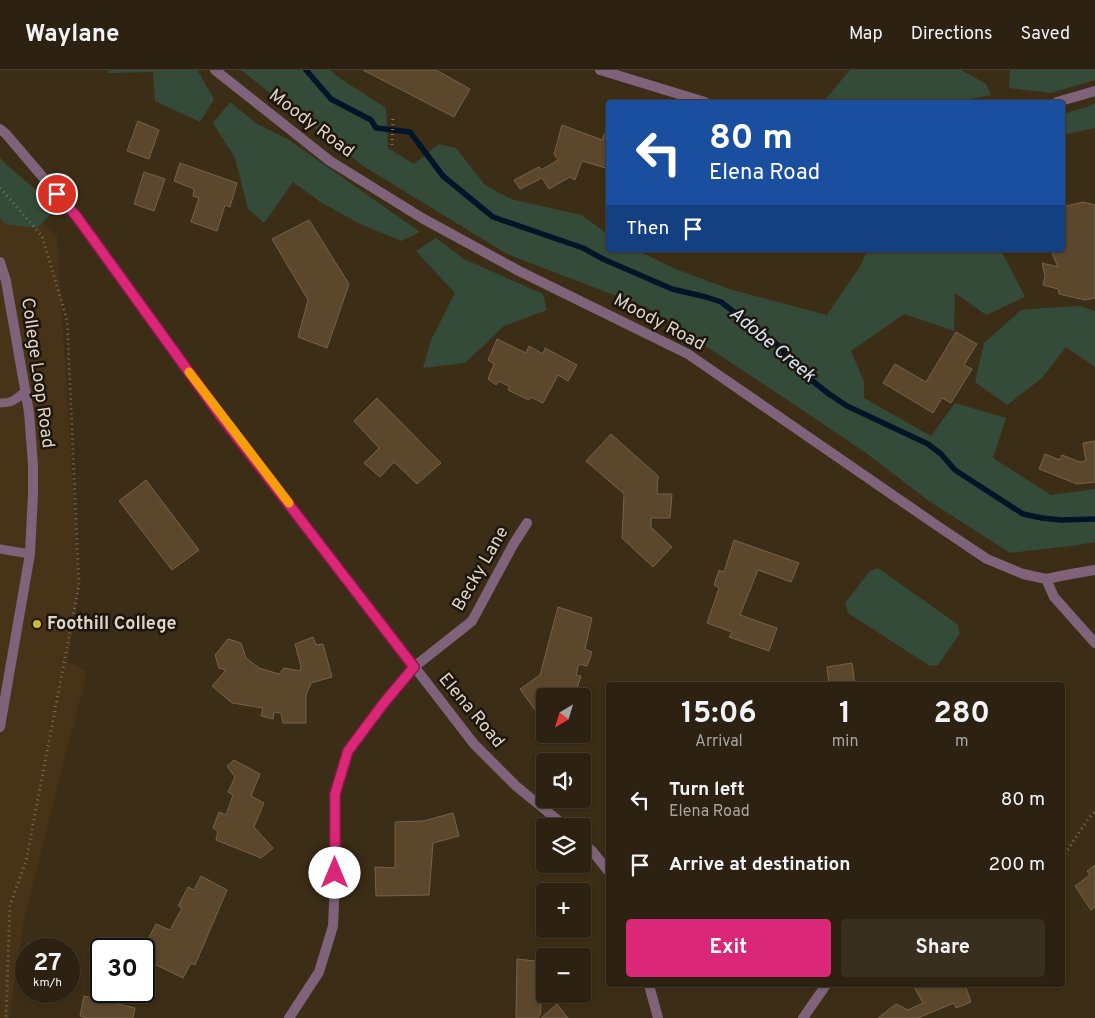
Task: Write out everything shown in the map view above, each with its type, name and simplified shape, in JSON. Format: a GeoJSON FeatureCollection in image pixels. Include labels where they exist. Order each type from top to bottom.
{"type":"FeatureCollection","features":[{"type":"Feature","properties":{"kind":"street","name":"Moody Road"},"geometry":{"type":"LineString","coordinates":[[214,70],[330,161],[414,213],[519,271],[688,354],[987,559],[1023,574],[1046,579],[1095,570]]}},
{"type":"Feature","properties":{"kind":"street"},"geometry":{"type":"LineString","coordinates":[[600,70],[698,100]]}},
{"type":"Feature","properties":{"kind":"street"},"geometry":{"type":"LineString","coordinates":[[1064,100],[1095,91]]}},
{"type":"Feature","properties":{"kind":"street","name":"Elena Road"},"geometry":{"type":"LineString","coordinates":[[0,129],[77,217],[215,407],[474,744],[516,786],[555,818]]}},
{"type":"Feature","properties":{"kind":"street","name":"College Loop Road"},"geometry":{"type":"LineString","coordinates":[[0,262],[6,281],[26,391],[33,474],[30,554],[0,727]]}},
{"type":"Feature","properties":{"kind":"street","name":"Becky Lane"},"geometry":{"type":"LineString","coordinates":[[289,1018],[319,972],[334,926],[335,794],[348,751],[383,704],[414,667],[472,621],[527,523]]}},
{"type":"Feature","properties":{"kind":"street"},"geometry":{"type":"LineString","coordinates":[[1046,579],[1054,597],[1095,643]]}},
{"type":"Feature","properties":{"kind":"street"},"geometry":{"type":"LineString","coordinates":[[591,850],[606,868]]}},
{"type":"Feature","properties":{"kind":"street"},"geometry":{"type":"LineString","coordinates":[[650,987],[658,1018]]}},
{"type":"Feature","properties":{"kind":"street"},"geometry":{"type":"LineString","coordinates":[[803,1018],[825,987]]}},
{"type":"Feature","properties":{"kind":"lane"},"geometry":{"type":"LineString","coordinates":[[0,403],[14,401],[26,391]]}},
{"type":"Feature","properties":{"kind":"lane"},"geometry":{"type":"LineString","coordinates":[[0,549],[30,554]]}},
{"type":"Feature","properties":{"kind":"path"},"geometry":{"type":"LineString","coordinates":[[392,145],[393,117]]}},
{"type":"Feature","properties":{"kind":"path"},"geometry":{"type":"LineString","coordinates":[[0,188],[42,236],[67,320],[79,585],[26,861],[10,904],[6,1018]]}},
{"type":"Feature","properties":{"kind":"path"},"geometry":{"type":"LineString","coordinates":[[1065,854],[1095,812]]}},
{"type":"Feature","properties":{"kind":"shaded area","name":"Foothill College"},"geometry":{"type":"Polygon","coordinates":[[[0,183],[57,236],[79,585],[68,662],[87,671],[21,938],[15,938],[15,978],[9,1018],[0,1018],[0,183]]]}},
{"type":"Feature","properties":{"kind":"green space"},"geometry":{"type":"Polygon","coordinates":[[[109,70],[197,70],[214,99],[200,122],[155,101],[153,72],[108,73],[109,70]]]}},
{"type":"Feature","properties":{"kind":"green space"},"geometry":{"type":"Polygon","coordinates":[[[241,70],[330,70],[386,108],[388,148],[414,164],[439,144],[456,148],[485,185],[511,199],[581,215],[606,233],[606,252],[641,252],[673,268],[729,289],[827,315],[859,268],[867,252],[1002,252],[1025,297],[986,315],[955,293],[954,331],[904,314],[851,351],[864,382],[864,398],[931,436],[955,403],[1006,418],[993,458],[1051,495],[1095,489],[1095,542],[1010,553],[929,501],[866,453],[648,308],[507,254],[363,166],[241,70]]]}},
{"type":"Feature","properties":{"kind":"green space"},"geometry":{"type":"Polygon","coordinates":[[[850,70],[961,70],[986,84],[991,95],[966,100],[825,100],[850,70]]]}},
{"type":"Feature","properties":{"kind":"green space"},"geometry":{"type":"Polygon","coordinates":[[[1010,70],[1095,70],[1095,80],[1051,93],[1009,88],[1010,70]]]}},
{"type":"Feature","properties":{"kind":"green space"},"geometry":{"type":"Polygon","coordinates":[[[230,102],[257,124],[289,140],[420,232],[401,241],[360,224],[319,201],[293,182],[264,223],[248,209],[235,158],[213,123],[230,102]]]}},
{"type":"Feature","properties":{"kind":"green space"},"geometry":{"type":"Polygon","coordinates":[[[1095,103],[1095,128],[1065,135],[1065,113],[1095,103]]]}},
{"type":"Feature","properties":{"kind":"green space"},"geometry":{"type":"Polygon","coordinates":[[[0,158],[57,208],[37,228],[5,224],[0,218],[0,158]]]}},
{"type":"Feature","properties":{"kind":"green space"},"geometry":{"type":"Polygon","coordinates":[[[436,238],[464,259],[543,294],[547,310],[504,326],[465,363],[423,368],[431,340],[455,293],[416,251],[436,238]]]}},
{"type":"Feature","properties":{"kind":"green space"},"geometry":{"type":"Polygon","coordinates":[[[1080,306],[1095,311],[1095,367],[1066,347],[1042,378],[1007,405],[975,382],[984,343],[1021,310],[1080,306]]]}},
{"type":"Feature","properties":{"kind":"green space"},"geometry":{"type":"Polygon","coordinates":[[[878,568],[957,624],[960,633],[938,665],[930,666],[848,613],[845,603],[870,571],[878,568]]]}},
{"type":"Feature","properties":{"kind":"building"},"geometry":{"type":"Polygon","coordinates":[[[363,70],[436,70],[470,89],[454,117],[363,70]]]}},
{"type":"Feature","properties":{"kind":"building"},"geometry":{"type":"Polygon","coordinates":[[[138,121],[159,130],[149,159],[127,151],[138,121]]]}},
{"type":"Feature","properties":{"kind":"building"},"geometry":{"type":"Polygon","coordinates":[[[562,125],[602,140],[606,134],[606,168],[582,161],[575,180],[570,177],[549,189],[542,178],[520,189],[514,180],[539,167],[541,170],[558,160],[554,154],[562,125]]]}},
{"type":"Feature","properties":{"kind":"building"},"geometry":{"type":"Polygon","coordinates":[[[180,163],[237,183],[230,207],[225,205],[217,231],[191,222],[199,198],[193,196],[194,189],[174,181],[180,163]]]}},
{"type":"Feature","properties":{"kind":"building"},"geometry":{"type":"Polygon","coordinates":[[[144,172],[165,179],[154,211],[134,204],[144,172]]]}},
{"type":"Feature","properties":{"kind":"building"},"geometry":{"type":"Polygon","coordinates":[[[1083,202],[1095,205],[1095,298],[1085,300],[1059,294],[1058,289],[1043,285],[1045,276],[1042,263],[1058,267],[1052,252],[1065,252],[1065,206],[1083,202]]]}},
{"type":"Feature","properties":{"kind":"building"},"geometry":{"type":"Polygon","coordinates":[[[309,220],[349,284],[327,348],[298,337],[308,300],[272,239],[309,220]]]}},
{"type":"Feature","properties":{"kind":"building"},"geometry":{"type":"Polygon","coordinates":[[[956,332],[977,344],[964,365],[972,369],[951,403],[942,398],[933,413],[883,383],[895,364],[926,382],[956,332]]]}},
{"type":"Feature","properties":{"kind":"building"},"geometry":{"type":"Polygon","coordinates":[[[497,339],[526,353],[529,346],[543,354],[545,348],[577,365],[568,381],[558,375],[543,403],[531,397],[529,400],[508,390],[510,387],[499,381],[496,385],[488,379],[494,364],[488,360],[497,339]]]}},
{"type":"Feature","properties":{"kind":"building"},"geometry":{"type":"Polygon","coordinates":[[[377,398],[441,463],[417,484],[394,462],[380,477],[364,463],[379,448],[354,421],[377,398]]]}},
{"type":"Feature","properties":{"kind":"building"},"geometry":{"type":"Polygon","coordinates":[[[611,434],[658,476],[657,494],[672,494],[670,518],[651,518],[651,527],[672,547],[653,567],[622,538],[624,494],[586,461],[611,434]]]}},
{"type":"Feature","properties":{"kind":"building"},"geometry":{"type":"Polygon","coordinates":[[[1095,441],[1095,482],[1077,484],[1039,469],[1045,454],[1060,460],[1062,455],[1080,462],[1086,461],[1083,443],[1095,441]]]}},
{"type":"Feature","properties":{"kind":"building"},"geometry":{"type":"Polygon","coordinates":[[[146,480],[199,550],[172,570],[119,501],[146,480]]]}},
{"type":"Feature","properties":{"kind":"building"},"geometry":{"type":"Polygon","coordinates":[[[734,540],[799,563],[791,582],[758,570],[740,615],[777,628],[769,651],[729,637],[732,632],[707,623],[719,588],[714,585],[719,570],[724,572],[734,540]]]}},
{"type":"Feature","properties":{"kind":"building"},"geometry":{"type":"Polygon","coordinates":[[[558,607],[592,618],[585,649],[592,652],[587,666],[579,664],[576,675],[581,676],[577,688],[536,688],[535,710],[520,689],[540,675],[558,607]]]}},
{"type":"Feature","properties":{"kind":"building"},"geometry":{"type":"Polygon","coordinates":[[[313,637],[316,645],[323,644],[332,677],[311,683],[306,695],[306,723],[283,723],[281,713],[274,712],[273,719],[261,716],[263,708],[232,703],[212,686],[226,670],[219,668],[215,655],[228,639],[241,643],[246,658],[259,668],[279,674],[284,668],[300,671],[301,666],[295,644],[313,637]]]}},
{"type":"Feature","properties":{"kind":"building"},"geometry":{"type":"Polygon","coordinates":[[[852,663],[855,682],[829,682],[827,667],[852,663]]]}},
{"type":"Feature","properties":{"kind":"building"},"geometry":{"type":"Polygon","coordinates":[[[234,760],[260,774],[251,796],[264,803],[254,827],[273,848],[261,858],[216,840],[218,831],[213,828],[219,812],[226,815],[233,795],[228,792],[235,777],[227,766],[234,760]]]}},
{"type":"Feature","properties":{"kind":"building"},"geometry":{"type":"Polygon","coordinates":[[[453,813],[459,836],[433,843],[429,895],[376,896],[375,867],[395,868],[395,822],[423,821],[453,813]]]}},
{"type":"Feature","properties":{"kind":"building"},"geometry":{"type":"Polygon","coordinates":[[[1095,865],[1095,907],[1091,910],[1075,886],[1090,875],[1087,871],[1095,865]]]}},
{"type":"Feature","properties":{"kind":"building"},"geometry":{"type":"Polygon","coordinates":[[[201,876],[227,890],[195,965],[191,963],[183,978],[155,964],[155,938],[149,938],[156,924],[170,930],[182,908],[178,906],[188,887],[194,890],[201,876]]]}},
{"type":"Feature","properties":{"kind":"building"},"geometry":{"type":"Polygon","coordinates":[[[517,959],[536,961],[536,1003],[541,1003],[540,1015],[538,1018],[516,1018],[517,959]]]}},
{"type":"Feature","properties":{"kind":"building"},"geometry":{"type":"Polygon","coordinates":[[[914,987],[966,987],[971,1002],[956,1008],[954,1003],[918,1018],[878,1018],[896,1004],[908,1010],[923,1003],[914,987]]]}},
{"type":"Feature","properties":{"kind":"building"},"geometry":{"type":"Polygon","coordinates":[[[84,996],[90,997],[90,1003],[114,1003],[135,1008],[133,1018],[87,1018],[80,1016],[84,996]]]}},
{"type":"Feature","properties":{"kind":"building"},"geometry":{"type":"Polygon","coordinates":[[[557,1004],[568,1018],[541,1018],[557,1004]]]}},
{"type":"Feature","properties":{"kind":"waterway","name":"Adobe Creek"},"geometry":{"type":"LineString","coordinates":[[306,70],[331,99],[371,120],[376,128],[410,132],[443,176],[493,217],[583,248],[603,259],[672,289],[721,302],[779,346],[810,379],[829,394],[847,406],[928,444],[941,454],[955,470],[1023,514],[1061,520],[1095,519]]}},
{"type":"Feature","properties":{"kind":"slow traffic"},"geometry":{"type":"LineString","coordinates":[[189,372],[289,503]]}},
{"type":"Feature","properties":{"kind":"place","name":"Foothill College"},"geometry":{"type":"Point","coordinates":[37,624]}},
{"type":"Feature","properties":{"kind":"route"},"geometry":{"type":"LineString","coordinates":[[57,194],[77,217],[220,415],[414,667],[383,704],[348,751],[335,794],[335,873]]}}]}
